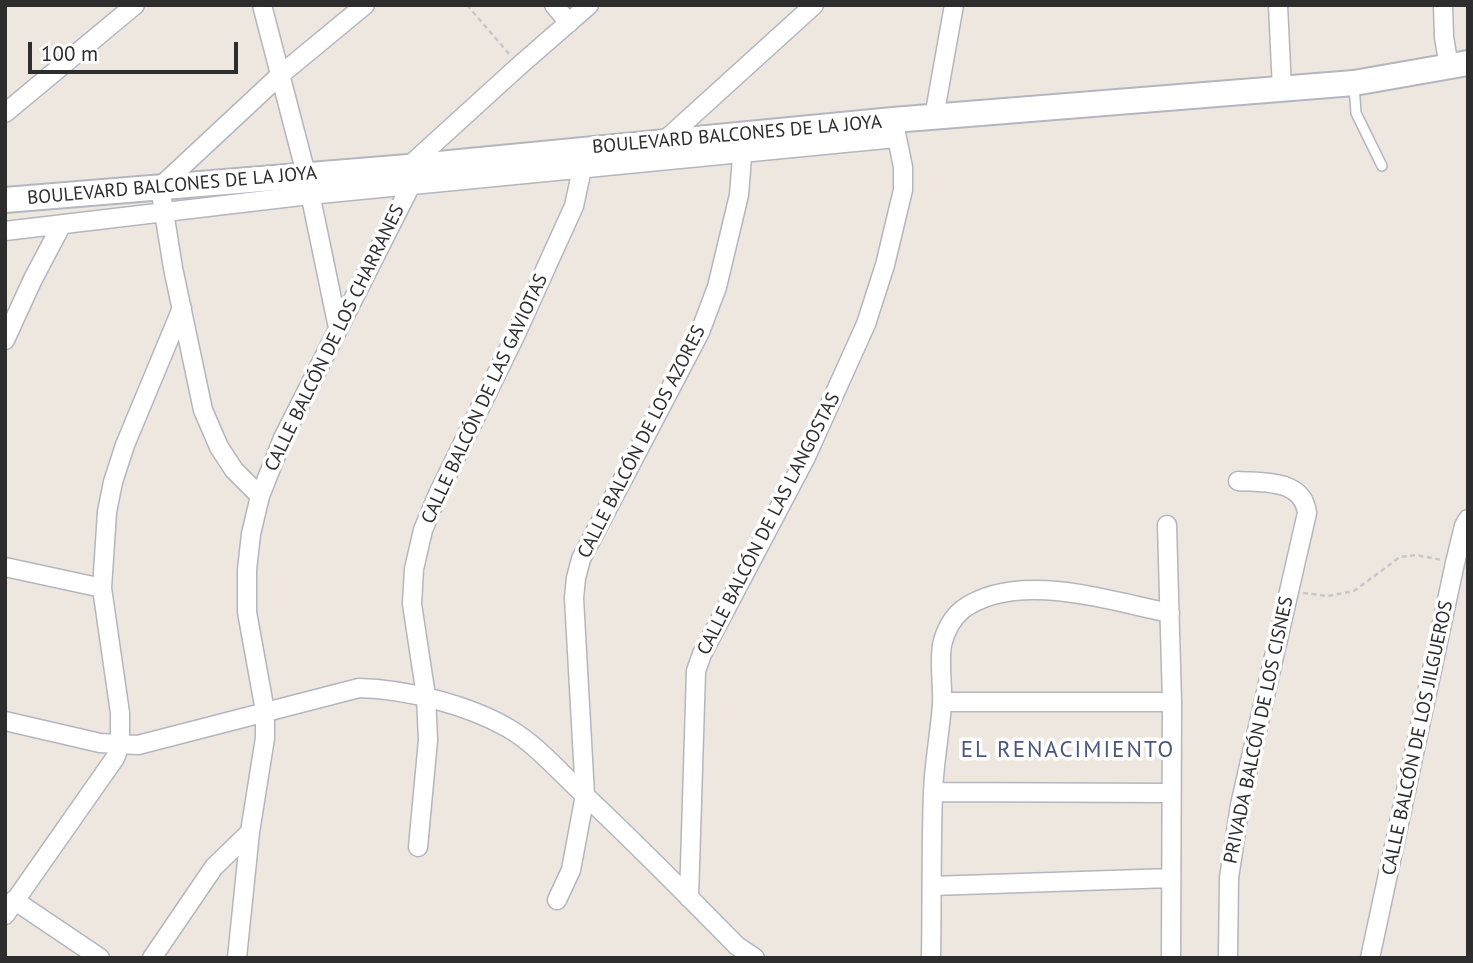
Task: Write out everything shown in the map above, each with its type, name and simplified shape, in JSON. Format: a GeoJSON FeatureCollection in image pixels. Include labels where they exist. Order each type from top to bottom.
{"type":"FeatureCollection","features":[{"type":"Feature","properties":{"kind":"street"},"geometry":{"type":"LineString","coordinates":[[5,113],[135,5]]}},
{"type":"Feature","properties":{"kind":"street"},"geometry":{"type":"LineString","coordinates":[[261,5],[307,184],[338,328]]}},
{"type":"Feature","properties":{"kind":"street"},"geometry":{"type":"LineString","coordinates":[[260,496],[234,470],[219,447],[203,410],[181,307],[160,187],[279,76],[365,5]]}},
{"type":"Feature","properties":{"kind":"street"},"geometry":{"type":"LineString","coordinates":[[554,5],[569,23]]}},
{"type":"Feature","properties":{"kind":"street","name":"CALLE BALCÓN DE LOS CHARRANES"},"geometry":{"type":"LineString","coordinates":[[237,958],[250,832],[265,738],[265,711],[247,611],[247,570],[251,534],[260,496],[283,438],[409,177],[519,66],[589,5]]}},
{"type":"Feature","properties":{"kind":"street"},"geometry":{"type":"LineString","coordinates":[[663,142],[814,5]]}},
{"type":"Feature","properties":{"kind":"street"},"geometry":{"type":"LineString","coordinates":[[934,117],[954,5]]}},
{"type":"Feature","properties":{"kind":"street"},"geometry":{"type":"LineString","coordinates":[[1278,5],[1283,89]]}},
{"type":"Feature","properties":{"kind":"street"},"geometry":{"type":"LineString","coordinates":[[1443,5],[1444,37],[1458,65]]}},
{"type":"Feature","properties":{"kind":"street","name":"BOULEVARD BALCONES DE LA JOYA"},"geometry":{"type":"LineString","coordinates":[[5,200],[160,187],[307,184],[409,177],[895,129],[934,117],[1354,83],[1458,65]]}},
{"type":"Feature","properties":{"kind":"street","name":"CALLE BALCÓN DE LAS LANGOSTAS"},"geometry":{"type":"LineString","coordinates":[[690,898],[696,671],[702,654],[806,457],[866,324],[888,253],[903,190],[903,167],[895,129]]}},
{"type":"Feature","properties":{"kind":"street","name":"BOULEVARD BALCONES DE LA JOYA"},"geometry":{"type":"LineString","coordinates":[[584,160],[663,142],[743,144]]}},
{"type":"Feature","properties":{"kind":"street","name":"CALLE BALCÓN DE LOS AZORES"},"geometry":{"type":"LineString","coordinates":[[557,900],[571,870],[585,795],[574,598],[576,578],[581,559],[700,332],[717,288],[739,195],[743,144]]}},
{"type":"Feature","properties":{"kind":"street","name":"CALLE BALCÓN DE LAS GAVIOTAS"},"geometry":{"type":"LineString","coordinates":[[418,847],[428,740],[426,696],[412,604],[414,569],[424,530],[438,494],[575,206],[584,160]]}},
{"type":"Feature","properties":{"kind":"street","name":"BOULEVARD BALCONES DE LA JOYA"},"geometry":{"type":"LineString","coordinates":[[5,231],[164,214],[307,184]]}},
{"type":"Feature","properties":{"kind":"street"},"geometry":{"type":"LineString","coordinates":[[5,341],[62,224]]}},
{"type":"Feature","properties":{"kind":"street"},"geometry":{"type":"LineString","coordinates":[[100,958],[10,907],[115,758],[120,746],[120,713],[102,588],[107,512],[125,445],[181,307]]}},
{"type":"Feature","properties":{"kind":"street","name":"PRIVADA BALCÓN DE LOS CISNES"},"geometry":{"type":"LineString","coordinates":[[1228,958],[1229,878],[1234,839],[1306,522],[1306,505],[1291,488],[1238,481]]}},
{"type":"Feature","properties":{"kind":"street","name":"CALLE BALCÓN DE LOS JILGUEROS"},"geometry":{"type":"LineString","coordinates":[[1370,958],[1455,563],[1468,520]]}},
{"type":"Feature","properties":{"kind":"street"},"geometry":{"type":"LineString","coordinates":[[1167,524],[1172,702],[1171,958]]}},
{"type":"Feature","properties":{"kind":"street"},"geometry":{"type":"LineString","coordinates":[[5,567],[102,588]]}},
{"type":"Feature","properties":{"kind":"street"},"geometry":{"type":"LineString","coordinates":[[931,958],[933,792],[942,702],[940,666],[946,632],[951,622],[962,610],[1011,591],[1058,591],[1170,613]]}},
{"type":"Feature","properties":{"kind":"street"},"geometry":{"type":"LineString","coordinates":[[5,721],[100,743],[138,745],[359,688],[381,688],[426,696],[486,718],[520,735],[690,898],[736,952],[755,958]]}},
{"type":"Feature","properties":{"kind":"street"},"geometry":{"type":"LineString","coordinates":[[942,702],[1172,702]]}},
{"type":"Feature","properties":{"kind":"street"},"geometry":{"type":"LineString","coordinates":[[933,792],[1170,793]]}},
{"type":"Feature","properties":{"kind":"street"},"geometry":{"type":"LineString","coordinates":[[152,958],[206,878],[250,832]]}},
{"type":"Feature","properties":{"kind":"street"},"geometry":{"type":"LineString","coordinates":[[932,886],[1171,878]]}},
{"type":"Feature","properties":{"kind":"lane"},"geometry":{"type":"LineString","coordinates":[[1354,83],[1356,113],[1382,166]]}},
{"type":"Feature","properties":{"kind":"path"},"geometry":{"type":"LineString","coordinates":[[467,5],[519,66]]}},
{"type":"Feature","properties":{"kind":"path"},"geometry":{"type":"LineString","coordinates":[[1288,592],[1328,596],[1354,591],[1400,557],[1416,555],[1455,563]]}},
{"type":"Feature","properties":{"kind":"district","name":"EL RENACIMIENTO"},"geometry":{"type":"Point","coordinates":[1068,750]}}]}
